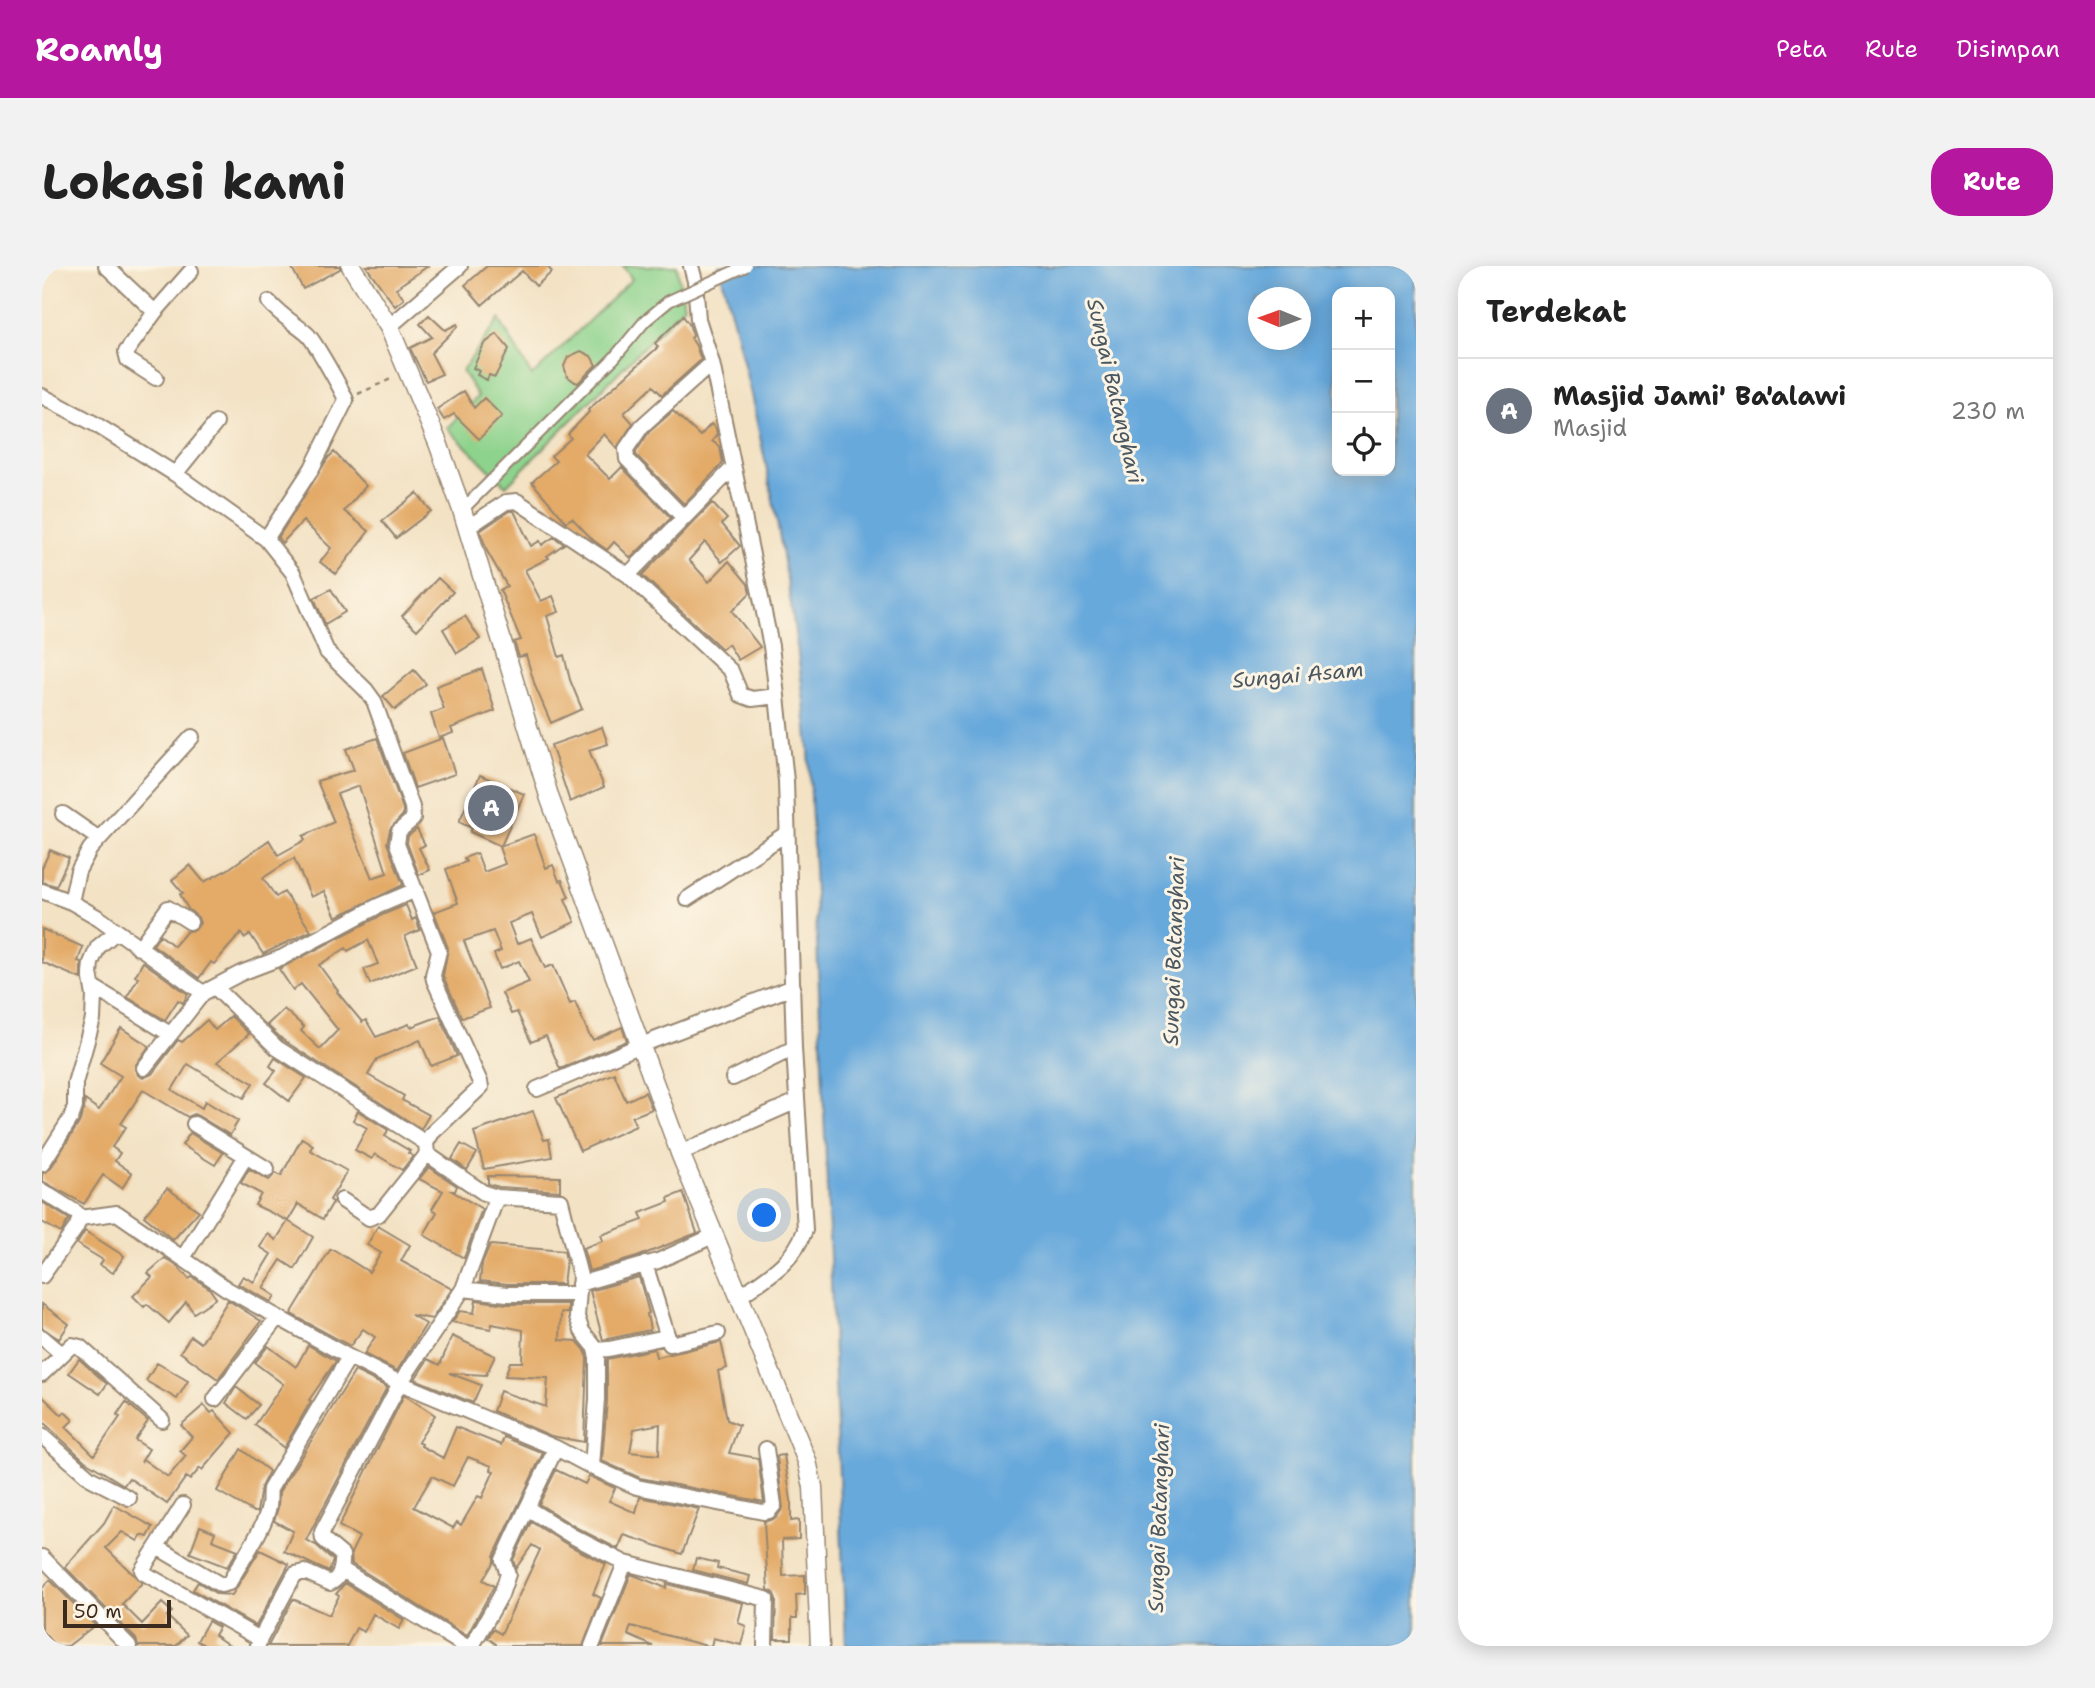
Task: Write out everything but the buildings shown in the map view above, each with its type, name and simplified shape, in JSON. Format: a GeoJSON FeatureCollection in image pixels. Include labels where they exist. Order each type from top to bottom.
{"type":"FeatureCollection","features":[{"type":"Feature","properties":{"kind":"street"},"geometry":{"type":"LineString","coordinates":[[106,266],[155,312]]}},
{"type":"Feature","properties":{"kind":"street"},"geometry":{"type":"LineString","coordinates":[[389,327],[460,266]]}},
{"type":"Feature","properties":{"kind":"street"},"geometry":{"type":"LineString","coordinates":[[691,266],[698,319],[712,363],[771,646],[786,781],[794,1048],[804,1230],[799,1246],[788,1261],[740,1296]]}},
{"type":"Feature","properties":{"kind":"street"},"geometry":{"type":"LineString","coordinates":[[461,510],[614,358],[645,321],[669,301],[746,266]]}},
{"type":"Feature","properties":{"kind":"street"},"geometry":{"type":"LineString","coordinates":[[156,377],[125,356],[155,312],[191,271]]}},
{"type":"Feature","properties":{"kind":"street"},"geometry":{"type":"LineString","coordinates":[[354,271],[389,327],[438,443],[467,528],[550,799],[680,1153],[799,1437],[813,1486],[820,1646]]}},
{"type":"Feature","properties":{"kind":"street"},"geometry":{"type":"LineString","coordinates":[[266,539],[312,468],[346,400],[341,386],[310,336],[279,314],[269,302]]}},
{"type":"Feature","properties":{"kind":"street"},"geometry":{"type":"LineString","coordinates":[[684,518],[626,459],[626,449],[642,426],[712,363]]}},
{"type":"Feature","properties":{"kind":"street"},"geometry":{"type":"LineString","coordinates":[[42,396],[95,424],[175,474],[266,539],[293,573],[322,644],[366,690],[379,712],[412,807],[413,820],[398,831],[397,844],[439,951],[434,980],[481,1087],[432,1133],[427,1148],[379,1214],[369,1218],[342,1200]]}},
{"type":"Feature","properties":{"kind":"street"},"geometry":{"type":"LineString","coordinates":[[175,474],[216,424]]}},
{"type":"Feature","properties":{"kind":"street"},"geometry":{"type":"LineString","coordinates":[[628,575],[733,468]]}},
{"type":"Feature","properties":{"kind":"street"},"geometry":{"type":"LineString","coordinates":[[467,528],[506,502],[517,501],[628,575],[731,671],[741,695],[752,699],[777,696]]}},
{"type":"Feature","properties":{"kind":"street"},"geometry":{"type":"LineString","coordinates":[[71,902],[78,871],[90,849],[192,737]]}},
{"type":"Feature","properties":{"kind":"street"},"geometry":{"type":"LineString","coordinates":[[62,814],[99,839]]}},
{"type":"Feature","properties":{"kind":"street"},"geometry":{"type":"LineString","coordinates":[[687,899],[787,833]]}},
{"type":"Feature","properties":{"kind":"street"},"geometry":{"type":"LineString","coordinates":[[144,1068],[209,990],[241,973],[283,957],[378,906],[416,890]]}},
{"type":"Feature","properties":{"kind":"street"},"geometry":{"type":"LineString","coordinates":[[42,891],[71,902],[99,918],[139,948],[209,990],[277,1048],[427,1148],[484,1193],[497,1197],[561,1201],[580,1276],[577,1317],[582,1331],[595,1350],[597,1399],[593,1467]]}},
{"type":"Feature","properties":{"kind":"street"},"geometry":{"type":"LineString","coordinates":[[139,948],[168,908],[190,922]]}},
{"type":"Feature","properties":{"kind":"street"},"geometry":{"type":"LineString","coordinates":[[42,1164],[75,1107],[75,1083],[93,1019],[91,963],[98,947],[116,932]]}},
{"type":"Feature","properties":{"kind":"street"},"geometry":{"type":"LineString","coordinates":[[93,987],[170,1034]]}},
{"type":"Feature","properties":{"kind":"street"},"geometry":{"type":"LineString","coordinates":[[537,1089],[641,1045],[793,987]]}},
{"type":"Feature","properties":{"kind":"street"},"geometry":{"type":"LineString","coordinates":[[733,1078],[794,1048]]}},
{"type":"Feature","properties":{"kind":"street"},"geometry":{"type":"LineString","coordinates":[[680,1153],[797,1101]]}},
{"type":"Feature","properties":{"kind":"street"},"geometry":{"type":"LineString","coordinates":[[194,1124],[267,1168]]}},
{"type":"Feature","properties":{"kind":"street"},"geometry":{"type":"LineString","coordinates":[[183,1258],[246,1156]]}},
{"type":"Feature","properties":{"kind":"street"},"geometry":{"type":"LineString","coordinates":[[42,1191],[77,1213],[80,1218]]}},
{"type":"Feature","properties":{"kind":"street"},"geometry":{"type":"LineString","coordinates":[[183,1506],[142,1570],[258,1642],[295,1574],[305,1572],[330,1583],[335,1580],[341,1569],[342,1555],[321,1535],[400,1383],[463,1289],[497,1197]]}},
{"type":"Feature","properties":{"kind":"street"},"geometry":{"type":"LineString","coordinates":[[80,1218],[117,1213],[227,1289],[349,1357],[400,1383],[556,1447],[637,1487],[769,1511],[774,1505],[766,1448]]}},
{"type":"Feature","properties":{"kind":"street"},"geometry":{"type":"LineString","coordinates":[[42,1276],[76,1228],[80,1218]]}},
{"type":"Feature","properties":{"kind":"street"},"geometry":{"type":"LineString","coordinates":[[463,1289],[507,1294],[578,1289],[713,1236]]}},
{"type":"Feature","properties":{"kind":"street"},"geometry":{"type":"LineString","coordinates":[[645,1264],[668,1342],[673,1345],[718,1333]]}},
{"type":"Feature","properties":{"kind":"street"},"geometry":{"type":"LineString","coordinates":[[215,1399],[277,1318]]}},
{"type":"Feature","properties":{"kind":"street"},"geometry":{"type":"LineString","coordinates":[[42,1337],[62,1354]]}},
{"type":"Feature","properties":{"kind":"street"},"geometry":{"type":"LineString","coordinates":[[595,1350],[666,1337]]}},
{"type":"Feature","properties":{"kind":"street"},"geometry":{"type":"LineString","coordinates":[[42,1374],[72,1345],[80,1347],[162,1420]]}},
{"type":"Feature","properties":{"kind":"street"},"geometry":{"type":"LineString","coordinates":[[157,1547],[221,1584],[229,1583],[250,1549],[268,1510],[270,1489],[349,1357]]}},
{"type":"Feature","properties":{"kind":"street"},"geometry":{"type":"LineString","coordinates":[[42,1436],[90,1478],[129,1498]]}},
{"type":"Feature","properties":{"kind":"street"},"geometry":{"type":"LineString","coordinates":[[472,1646],[501,1595],[508,1574],[503,1560],[556,1447]]}},
{"type":"Feature","properties":{"kind":"street"},"geometry":{"type":"LineString","coordinates":[[527,1508],[572,1536],[625,1563],[766,1599],[765,1646]]}},
{"type":"Feature","properties":{"kind":"street"},"geometry":{"type":"LineString","coordinates":[[592,1646],[625,1563]]}},
{"type":"Feature","properties":{"kind":"street"},"geometry":{"type":"LineString","coordinates":[[44,1565],[129,1646]]}},
{"type":"Feature","properties":{"kind":"street"},"geometry":{"type":"LineString","coordinates":[[341,1569],[465,1646]]}},
{"type":"Feature","properties":{"kind":"path"},"geometry":{"type":"LineString","coordinates":[[346,400],[408,372]]}},
{"type":"Feature","properties":{"kind":"green space"},"geometry":{"type":"Polygon","coordinates":[[[623,266],[677,266],[684,306],[506,486],[447,428],[478,396],[462,371],[499,319],[532,376],[632,279],[623,266]]]}},
{"type":"Feature","properties":{"kind":"water"},"geometry":{"type":"Polygon","coordinates":[[[719,266],[1416,266],[1416,1646],[846,1646],[809,749],[785,566],[749,386],[719,266]]]}},
{"type":"Feature","properties":{"kind":"place","name":"Masjid Jami' Ba'alawi"},"geometry":{"type":"Point","coordinates":[491,808]}},
{"type":"Feature","properties":{"kind":"water label","name":"Sungai Batanghari"},"geometry":{"type":"Point","coordinates":[1115,391]}},
{"type":"Feature","properties":{"kind":"water label","name":"Sungai Asam"},"geometry":{"type":"Point","coordinates":[1298,675]}},
{"type":"Feature","properties":{"kind":"water label","name":"Sungai Batanghari"},"geometry":{"type":"Point","coordinates":[1174,951]}},
{"type":"Feature","properties":{"kind":"water label","name":"Sungai Batanghari"},"geometry":{"type":"Point","coordinates":[1159,1518]}}]}
